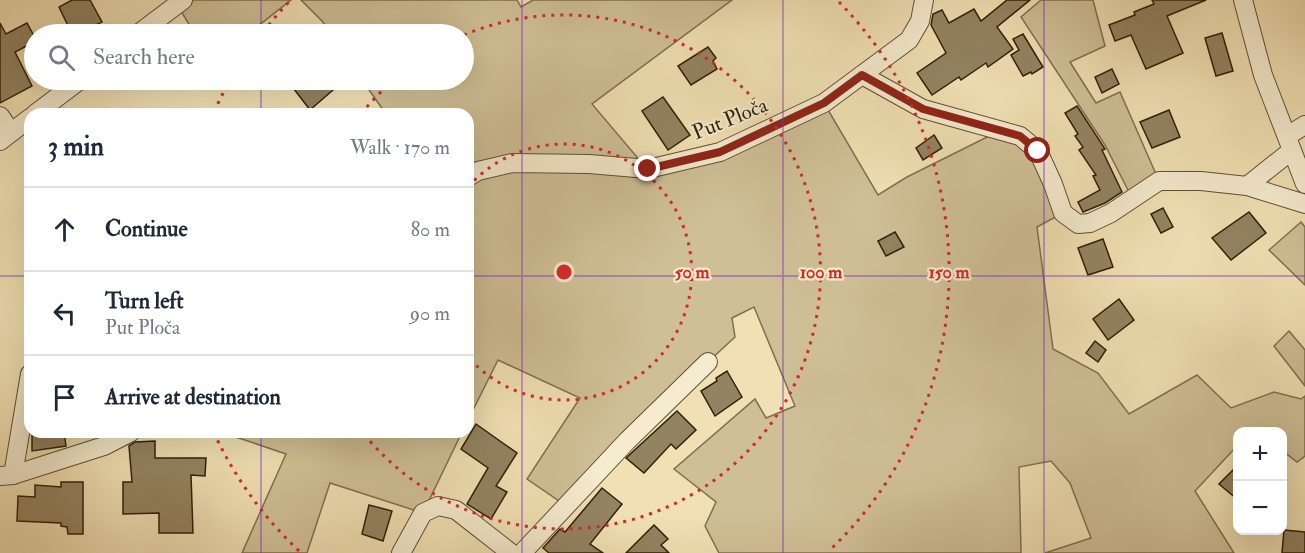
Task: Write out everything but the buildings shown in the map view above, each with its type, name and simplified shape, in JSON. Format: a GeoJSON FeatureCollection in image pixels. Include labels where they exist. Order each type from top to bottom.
{"type":"FeatureCollection","features":[{"type":"Feature","properties":{"kind":"street"},"geometry":{"type":"LineString","coordinates":[[151,24],[183,0]]}},
{"type":"Feature","properties":{"kind":"street","name":"Put Ploča"},"geometry":{"type":"LineString","coordinates":[[474,173],[512,163],[589,164],[648,169],[720,152],[824,103],[909,40],[920,21],[924,0]]}},
{"type":"Feature","properties":{"kind":"street"},"geometry":{"type":"LineString","coordinates":[[1243,0],[1263,75],[1305,184]]}},
{"type":"Feature","properties":{"kind":"street"},"geometry":{"type":"LineString","coordinates":[[862,75],[923,109],[1020,136],[1038,151],[1063,213],[1078,224],[1090,223],[1111,213],[1159,181],[1201,181],[1247,186],[1305,204]]}},
{"type":"Feature","properties":{"kind":"street"},"geometry":{"type":"LineString","coordinates":[[43,108],[67,90]]}},
{"type":"Feature","properties":{"kind":"street"},"geometry":{"type":"LineString","coordinates":[[0,116],[5,137],[24,123]]}},
{"type":"Feature","properties":{"kind":"street"},"geometry":{"type":"LineString","coordinates":[[1247,186],[1305,125]]}},
{"type":"Feature","properties":{"kind":"street"},"geometry":{"type":"LineString","coordinates":[[522,553],[604,465],[708,362]]}},
{"type":"Feature","properties":{"kind":"street"},"geometry":{"type":"LineString","coordinates":[[24,399],[6,475],[104,447],[120,438]]}},
{"type":"Feature","properties":{"kind":"street"},"geometry":{"type":"LineString","coordinates":[[401,553],[423,513],[438,506],[456,510],[511,553]]}},
{"type":"Feature","properties":{"kind":"shaded area"},"geometry":{"type":"Polygon","coordinates":[[[190,0],[291,0],[261,24],[189,24],[179,8],[190,0]]]}},
{"type":"Feature","properties":{"kind":"shaded area"},"geometry":{"type":"Polygon","coordinates":[[[301,0],[517,0],[521,7],[533,0],[732,0],[592,104],[647,169],[720,152],[824,103],[878,195],[907,177],[999,131],[1020,136],[1063,213],[1037,227],[1053,349],[1098,373],[1129,414],[1197,375],[1231,408],[1274,392],[1301,399],[1305,396],[1305,456],[1297,462],[1287,454],[1287,427],[1233,427],[1233,450],[1195,491],[1234,553],[1045,553],[1091,538],[1070,483],[1051,461],[1019,467],[1021,553],[719,553],[705,526],[716,502],[674,469],[755,399],[766,418],[795,406],[754,307],[732,318],[735,337],[565,505],[527,479],[580,398],[498,360],[474,408],[474,108],[382,108],[369,90],[474,90],[474,24],[324,24],[301,0]]]}},
{"type":"Feature","properties":{"kind":"shaded area"},"geometry":{"type":"Polygon","coordinates":[[[1041,0],[1093,0],[1105,46],[1070,62],[1096,103],[1120,92],[1159,181],[1132,198],[1105,145],[1021,17],[1041,0]]]}},
{"type":"Feature","properties":{"kind":"shaded area"},"geometry":{"type":"Polygon","coordinates":[[[1301,222],[1305,227],[1305,285],[1269,250],[1301,222]]]}},
{"type":"Feature","properties":{"kind":"shaded area"},"geometry":{"type":"Polygon","coordinates":[[[1289,331],[1305,350],[1305,386],[1274,346],[1289,331]]]}},
{"type":"Feature","properties":{"kind":"shaded area"},"geometry":{"type":"Polygon","coordinates":[[[239,438],[459,438],[423,513],[330,483],[307,553],[242,553],[286,454],[239,438]]]}},
{"type":"Feature","properties":{"kind":"route"},"geometry":{"type":"LineString","coordinates":[[648,169],[720,152],[824,103],[862,75],[923,109],[1020,136],[1038,151]]}}]}
